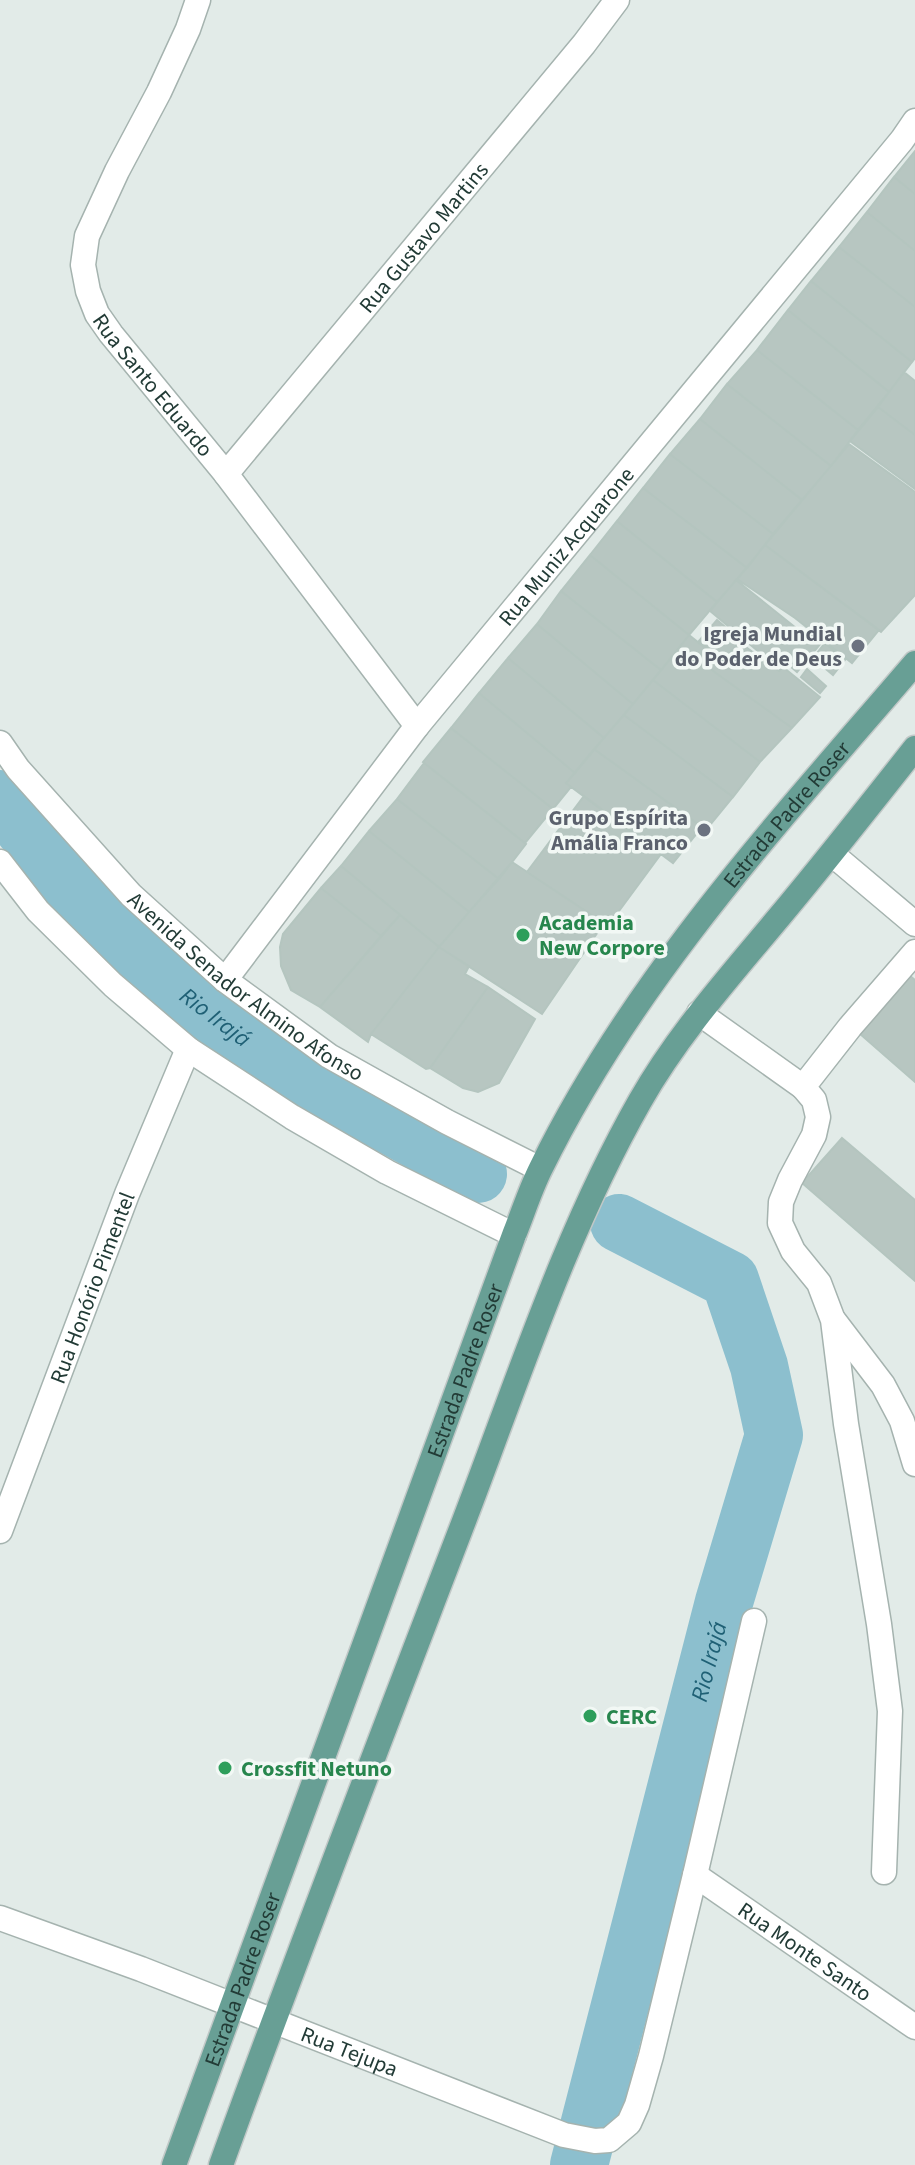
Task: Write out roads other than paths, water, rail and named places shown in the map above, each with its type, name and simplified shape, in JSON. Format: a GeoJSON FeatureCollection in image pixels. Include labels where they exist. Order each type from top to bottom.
{"type":"FeatureCollection","features":[{"type":"Feature","properties":{"kind":"main road","name":"Estrada Padre Roser"},"geometry":{"type":"LineString","coordinates":[[174,2165],[540,1169],[599,1062],[709,906],[786,810],[915,663]]}},
{"type":"Feature","properties":{"kind":"main road","name":"Estrada Padre Roser"},"geometry":{"type":"LineString","coordinates":[[221,2165],[572,1238],[610,1155],[673,1048],[699,1013],[832,854],[915,748]]}},
{"type":"Feature","properties":{"kind":"street","name":"Rua Santo Eduardo"},"geometry":{"type":"LineString","coordinates":[[198,0],[159,92],[87,236],[83,265],[88,291],[97,314],[111,334],[226,474],[417,726]]}},
{"type":"Feature","properties":{"kind":"street","name":"Rua Gustavo Martins"},"geometry":{"type":"LineString","coordinates":[[226,474],[584,44],[617,0]]}},
{"type":"Feature","properties":{"kind":"street","name":"Rua Muniz Acquarone"},"geometry":{"type":"LineString","coordinates":[[225,980],[417,726],[915,121]]}},
{"type":"Feature","properties":{"kind":"street","name":"Avenida Senador Almino Afonso"},"geometry":{"type":"LineString","coordinates":[[0,743],[18,769],[131,895],[225,980],[329,1056],[447,1122],[540,1169]]}},
{"type":"Feature","properties":{"kind":"street"},"geometry":{"type":"LineString","coordinates":[[832,854],[915,924]]}},
{"type":"Feature","properties":{"kind":"street"},"geometry":{"type":"LineString","coordinates":[[0,862],[38,911],[70,943],[113,985],[188,1049],[292,1117],[373,1164],[514,1235]]}},
{"type":"Feature","properties":{"kind":"street"},"geometry":{"type":"LineString","coordinates":[[803,1087],[915,952]]}},
{"type":"Feature","properties":{"kind":"street"},"geometry":{"type":"LineString","coordinates":[[699,1013],[803,1087],[814,1100],[818,1117],[814,1135],[781,1202],[780,1223],[793,1251],[819,1283],[833,1320],[848,1440],[889,1698],[884,1872]]}},
{"type":"Feature","properties":{"kind":"street","name":"Rua Honório Pimentel"},"geometry":{"type":"LineString","coordinates":[[0,1531],[127,1194],[188,1049]]}},
{"type":"Feature","properties":{"kind":"street"},"geometry":{"type":"LineString","coordinates":[[833,1320],[883,1385],[902,1421],[915,1464]]}},
{"type":"Feature","properties":{"kind":"street","name":"Rua Tejupa"},"geometry":{"type":"LineString","coordinates":[[0,1918],[141,1969],[564,2135],[595,2141],[609,2140],[629,2123],[651,2056],[754,1621]]}},
{"type":"Feature","properties":{"kind":"street","name":"Rua Monte Santo"},"geometry":{"type":"LineString","coordinates":[[695,1875],[915,2027]]}},
{"type":"Feature","properties":{"kind":"waterway","name":"Rio Irajá"},"geometry":{"type":"LineString","coordinates":[[0,799],[77,895],[150,968],[274,1061],[478,1174]]}},
{"type":"Feature","properties":{"kind":"waterway","name":"Rio Irajá"},"geometry":{"type":"LineString","coordinates":[[579,2165],[724,1602],[774,1435],[759,1366],[730,1280],[619,1223]]}},
{"type":"Feature","properties":{"kind":"place","name":"Igreja Mundial do Poder de Deus"},"geometry":{"type":"Point","coordinates":[858,646]}},
{"type":"Feature","properties":{"kind":"place","name":"Grupo Espírita Amália Franco"},"geometry":{"type":"Point","coordinates":[704,830]}},
{"type":"Feature","properties":{"kind":"place","name":"Academia New Corpore"},"geometry":{"type":"Point","coordinates":[523,935]}},
{"type":"Feature","properties":{"kind":"place","name":"CERC"},"geometry":{"type":"Point","coordinates":[590,1716]}},
{"type":"Feature","properties":{"kind":"place","name":"Crossfit Netuno"},"geometry":{"type":"Point","coordinates":[225,1768]}}]}
